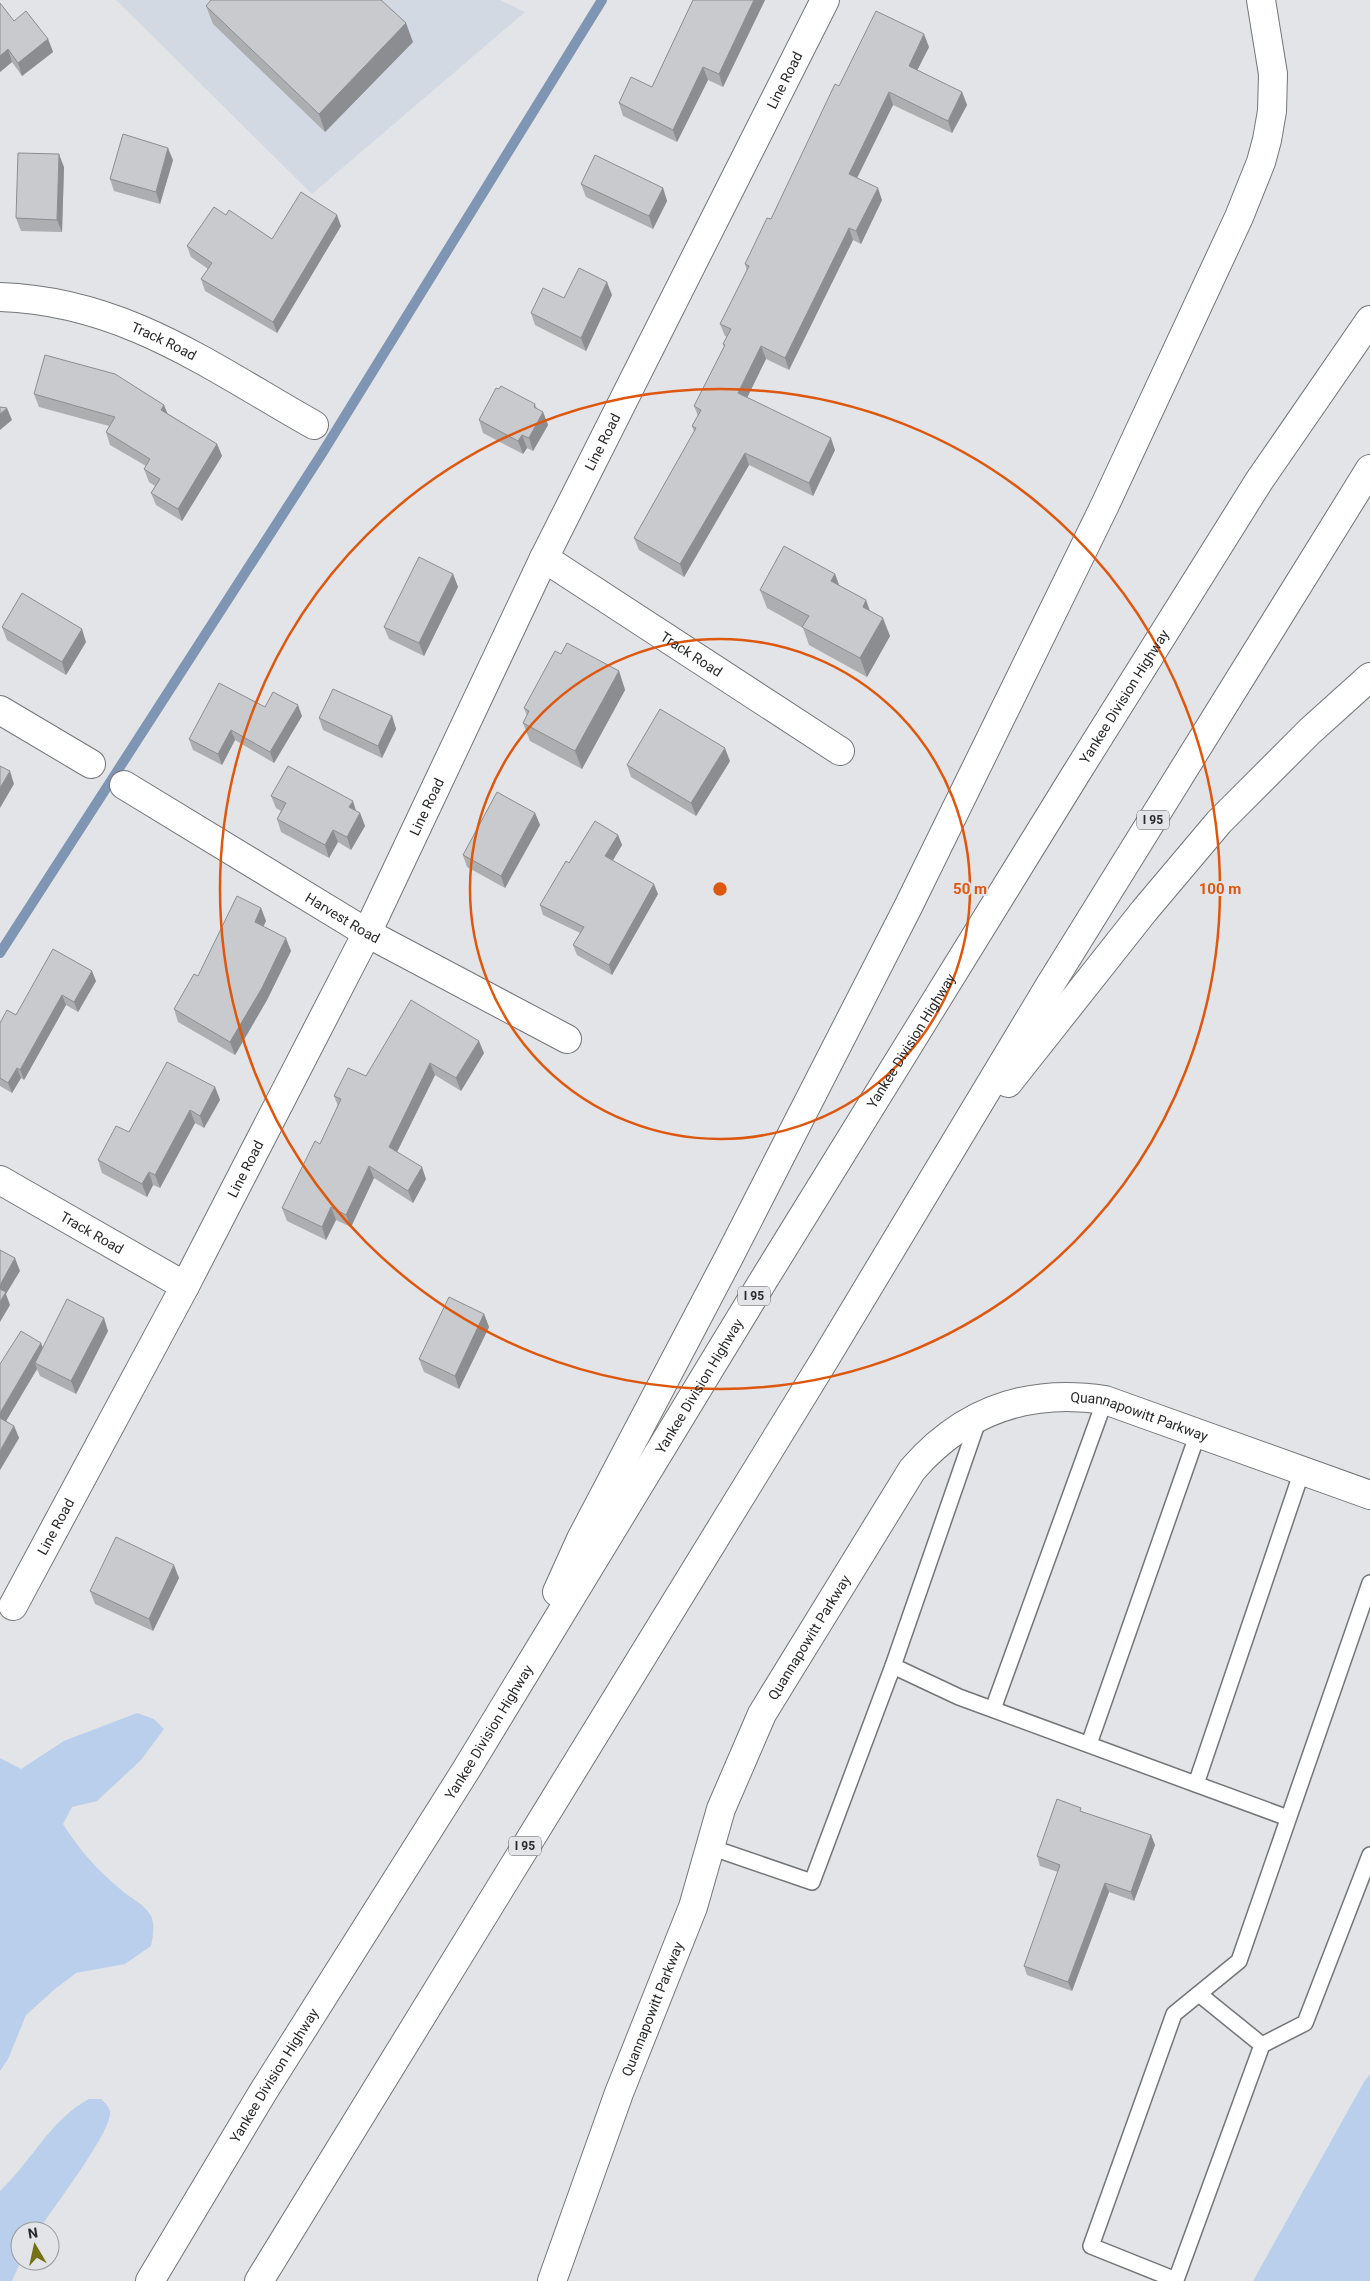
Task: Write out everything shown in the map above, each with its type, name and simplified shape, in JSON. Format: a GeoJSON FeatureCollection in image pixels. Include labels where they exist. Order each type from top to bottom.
{"type":"FeatureCollection","features":[{"type":"Feature","properties":{"kind":"main road","name":"Line Road"},"geometry":{"type":"LineString","coordinates":[[13,1606],[185,1286],[366,933],[544,558],[825,0]]}},
{"type":"Feature","properties":{"kind":"main road"},"geometry":{"type":"LineString","coordinates":[[504,1707],[581,1539],[732,1252],[908,907],[1105,505],[1238,217],[1261,162],[1272,111],[1273,74],[1261,0]]}},
{"type":"Feature","properties":{"kind":"main road","name":"Track Road"},"geometry":{"type":"LineString","coordinates":[[0,297],[52,302],[87,309],[155,334],[314,425]]}},
{"type":"Feature","properties":{"kind":"main road","name":"Yankee Division Highway"},"geometry":{"type":"LineString","coordinates":[[150,2281],[263,2092],[504,1707],[763,1281],[909,1048],[1077,772],[1259,480],[1370,320]]}},
{"type":"Feature","properties":{"kind":"main road","name":"I 95"},"geometry":{"type":"LineString","coordinates":[[258,2281],[938,1173],[1056,976],[1370,469]]}},
{"type":"Feature","properties":{"kind":"main road","name":"Track Road"},"geometry":{"type":"LineString","coordinates":[[544,558],[840,751]]}},
{"type":"Feature","properties":{"kind":"main road"},"geometry":{"type":"LineString","coordinates":[[938,1173],[1144,911],[1219,822],[1310,731],[1370,676]]}},
{"type":"Feature","properties":{"kind":"main road"},"geometry":{"type":"LineString","coordinates":[[0,710],[91,764]]}},
{"type":"Feature","properties":{"kind":"main road","name":"Harvest Road"},"geometry":{"type":"LineString","coordinates":[[124,785],[366,933],[568,1039]]}},
{"type":"Feature","properties":{"kind":"main road","name":"Track Road"},"geometry":{"type":"LineString","coordinates":[[0,1180],[185,1286]]}},
{"type":"Feature","properties":{"kind":"main road","name":"Quannapowitt Parkway"},"geometry":{"type":"LineString","coordinates":[[552,2281],[619,2093],[693,1907],[721,1809],[762,1714],[912,1470],[939,1442],[954,1430],[1008,1404],[1046,1397],[1085,1397],[1104,1400],[1370,1495]]}},
{"type":"Feature","properties":{"kind":"lane"},"geometry":{"type":"LineString","coordinates":[[993,1709],[1104,1400]]}},
{"type":"Feature","properties":{"kind":"lane"},"geometry":{"type":"LineString","coordinates":[[710,1847],[812,1882],[893,1666],[980,1416]]}},
{"type":"Feature","properties":{"kind":"lane"},"geometry":{"type":"LineString","coordinates":[[1089,1744],[1198,1433]]}},
{"type":"Feature","properties":{"kind":"lane"},"geometry":{"type":"LineString","coordinates":[[1196,1784],[1302,1471]]}},
{"type":"Feature","properties":{"kind":"lane"},"geometry":{"type":"LineString","coordinates":[[1370,1583],[1239,1961],[1174,2014],[1091,2246],[1176,2280],[1262,2045],[1305,2023],[1370,1855]]}},
{"type":"Feature","properties":{"kind":"lane"},"geometry":{"type":"LineString","coordinates":[[893,1666],[959,1697],[1288,1818]]}},
{"type":"Feature","properties":{"kind":"lane"},"geometry":{"type":"LineString","coordinates":[[1199,1994],[1262,2045]]}},
{"type":"Feature","properties":{"kind":"shaded area"},"geometry":{"type":"Polygon","coordinates":[[[116,0],[500,0],[525,12],[312,194],[116,0]]]}},
{"type":"Feature","properties":{"kind":"shaded area"},"geometry":{"type":"Polygon","coordinates":[[[137,1713],[154,1719],[164,1729],[141,1760],[97,1801],[72,1807],[63,1824],[75,1842],[96,1866],[123,1892],[148,1911],[153,1923],[151,1946],[125,1964],[76,1973],[55,1989],[26,2015],[8,2059],[0,2071],[0,1758],[21,1769],[64,1741],[137,1713]]]}},
{"type":"Feature","properties":{"kind":"shaded area"},"geometry":{"type":"Polygon","coordinates":[[[1370,2074],[1370,2281],[1253,2281],[1364,2082],[1370,2074]]]}},
{"type":"Feature","properties":{"kind":"shaded area"},"geometry":{"type":"Polygon","coordinates":[[[89,2099],[101,2099],[107,2105],[110,2112],[102,2135],[80,2171],[45,2221],[10,2221],[10,2271],[16,2271],[12,2281],[0,2281],[0,2191],[52,2129],[89,2099]]]}},
{"type":"Feature","properties":{"kind":"building"},"geometry":{"type":"Polygon","coordinates":[[[211,0],[381,0],[406,23],[319,114],[206,6],[211,0]]]}},
{"type":"Feature","properties":{"kind":"building"},"geometry":{"type":"Polygon","coordinates":[[[693,0],[754,0],[719,74],[703,67],[673,130],[619,103],[631,77],[652,87],[693,0]]]}},
{"type":"Feature","properties":{"kind":"building"},"geometry":{"type":"Polygon","coordinates":[[[0,3],[14,21],[26,11],[48,39],[18,63],[8,49],[0,56],[0,3]]]}},
{"type":"Feature","properties":{"kind":"building"},"geometry":{"type":"Polygon","coordinates":[[[876,11],[924,34],[909,66],[962,92],[948,121],[889,92],[849,174],[878,188],[856,231],[849,228],[785,358],[761,346],[738,393],[831,438],[809,483],[745,453],[680,564],[634,538],[696,428],[692,426],[701,410],[694,406],[725,345],[723,344],[731,329],[720,324],[749,266],[745,264],[767,218],[771,219],[835,84],[839,86],[876,11]]]}},
{"type":"Feature","properties":{"kind":"building"},"geometry":{"type":"Polygon","coordinates":[[[123,134],[168,148],[156,192],[110,179],[123,134]]]}},
{"type":"Feature","properties":{"kind":"building"},"geometry":{"type":"Polygon","coordinates":[[[18,153],[59,154],[57,220],[16,218],[18,153]]]}},
{"type":"Feature","properties":{"kind":"building"},"geometry":{"type":"Polygon","coordinates":[[[595,155],[663,188],[649,216],[581,184],[595,155]]]}},
{"type":"Feature","properties":{"kind":"building"},"geometry":{"type":"Polygon","coordinates":[[[301,192],[337,215],[273,322],[201,279],[212,263],[187,246],[214,207],[226,215],[229,210],[272,239],[301,192]]]}},
{"type":"Feature","properties":{"kind":"building"},"geometry":{"type":"Polygon","coordinates":[[[579,268],[607,282],[581,338],[531,313],[543,288],[564,298],[579,268]]]}},
{"type":"Feature","properties":{"kind":"building"},"geometry":{"type":"Polygon","coordinates":[[[45,355],[115,374],[164,405],[161,410],[217,444],[178,509],[151,493],[160,479],[144,469],[150,459],[106,432],[115,417],[34,394],[45,355]]]}},
{"type":"Feature","properties":{"kind":"building"},"geometry":{"type":"Polygon","coordinates":[[[501,386],[535,404],[534,407],[543,412],[529,438],[522,435],[518,441],[479,420],[496,388],[499,389],[501,386]]]}},
{"type":"Feature","properties":{"kind":"building"},"geometry":{"type":"Polygon","coordinates":[[[0,407],[7,408],[0,414],[0,407]]]}},
{"type":"Feature","properties":{"kind":"building"},"geometry":{"type":"Polygon","coordinates":[[[784,546],[835,574],[831,581],[866,600],[863,607],[883,618],[860,658],[802,627],[809,616],[760,590],[784,546]]]}},
{"type":"Feature","properties":{"kind":"building"},"geometry":{"type":"Polygon","coordinates":[[[419,557],[453,574],[419,643],[384,627],[419,557]]]}},
{"type":"Feature","properties":{"kind":"building"},"geometry":{"type":"Polygon","coordinates":[[[22,593],[82,629],[62,662],[2,627],[22,593]]]}},
{"type":"Feature","properties":{"kind":"building"},"geometry":{"type":"Polygon","coordinates":[[[567,643],[619,671],[575,751],[523,723],[529,711],[524,708],[555,651],[561,654],[567,643]]]}},
{"type":"Feature","properties":{"kind":"building"},"geometry":{"type":"Polygon","coordinates":[[[219,683],[265,707],[273,692],[298,705],[270,752],[231,730],[218,754],[189,739],[219,683]]]}},
{"type":"Feature","properties":{"kind":"building"},"geometry":{"type":"Polygon","coordinates":[[[333,689],[392,716],[378,746],[319,718],[333,689]]]}},
{"type":"Feature","properties":{"kind":"building"},"geometry":{"type":"Polygon","coordinates":[[[660,709],[725,748],[691,803],[627,765],[660,709]]]}},
{"type":"Feature","properties":{"kind":"building"},"geometry":{"type":"Polygon","coordinates":[[[0,766],[10,771],[0,788],[0,766]]]}},
{"type":"Feature","properties":{"kind":"building"},"geometry":{"type":"Polygon","coordinates":[[[288,766],[353,801],[349,807],[360,813],[347,837],[333,830],[325,845],[277,819],[286,803],[271,796],[288,766]]]}},
{"type":"Feature","properties":{"kind":"building"},"geometry":{"type":"Polygon","coordinates":[[[497,792],[535,813],[501,876],[463,855],[497,792]]]}},
{"type":"Feature","properties":{"kind":"building"},"geometry":{"type":"Polygon","coordinates":[[[595,821],[618,835],[605,856],[654,884],[609,965],[573,945],[584,927],[540,905],[566,861],[569,863],[595,821]]]}},
{"type":"Feature","properties":{"kind":"building"},"geometry":{"type":"Polygon","coordinates":[[[237,896],[261,908],[255,922],[286,938],[262,988],[230,1042],[174,1009],[194,974],[198,976],[237,896]]]}},
{"type":"Feature","properties":{"kind":"building"},"geometry":{"type":"Polygon","coordinates":[[[53,949],[92,971],[74,1002],[62,995],[20,1070],[17,1068],[8,1083],[0,1078],[0,1023],[7,1010],[16,1015],[53,949]]]}},
{"type":"Feature","properties":{"kind":"building"},"geometry":{"type":"Polygon","coordinates":[[[411,1000],[479,1041],[456,1078],[430,1063],[389,1147],[422,1167],[408,1191],[369,1166],[346,1215],[331,1207],[322,1227],[282,1208],[315,1141],[320,1144],[341,1099],[334,1096],[348,1068],[366,1076],[411,1000]]]}},
{"type":"Feature","properties":{"kind":"building"},"geometry":{"type":"Polygon","coordinates":[[[167,1062],[215,1087],[200,1116],[190,1110],[155,1175],[149,1172],[142,1184],[98,1160],[116,1126],[129,1132],[167,1062]]]}},
{"type":"Feature","properties":{"kind":"building"},"geometry":{"type":"Polygon","coordinates":[[[0,1250],[15,1258],[0,1285],[0,1250]]]}},
{"type":"Feature","properties":{"kind":"building"},"geometry":{"type":"Polygon","coordinates":[[[0,1289],[6,1292],[0,1302],[0,1289]]]}},
{"type":"Feature","properties":{"kind":"building"},"geometry":{"type":"Polygon","coordinates":[[[449,1297],[484,1314],[455,1376],[419,1359],[449,1297]]]}},
{"type":"Feature","properties":{"kind":"building"},"geometry":{"type":"Polygon","coordinates":[[[67,1299],[104,1318],[71,1381],[35,1363],[67,1299]]]}},
{"type":"Feature","properties":{"kind":"building"},"geometry":{"type":"Polygon","coordinates":[[[21,1331],[41,1343],[0,1413],[0,1364],[21,1331]]]}},
{"type":"Feature","properties":{"kind":"building"},"geometry":{"type":"Polygon","coordinates":[[[0,1418],[14,1426],[0,1451],[0,1418]]]}},
{"type":"Feature","properties":{"kind":"building"},"geometry":{"type":"Polygon","coordinates":[[[116,1537],[174,1565],[149,1619],[90,1591],[116,1537]]]}},
{"type":"Feature","properties":{"kind":"building"},"geometry":{"type":"Polygon","coordinates":[[[1057,1799],[1081,1808],[1080,1811],[1151,1835],[1131,1892],[1105,1883],[1068,1982],[1024,1966],[1060,1865],[1037,1856],[1057,1799]]]}},
{"type":"Feature","properties":{"kind":"waterway"},"geometry":{"type":"LineString","coordinates":[[0,953],[321,455],[602,0]]}}]}
